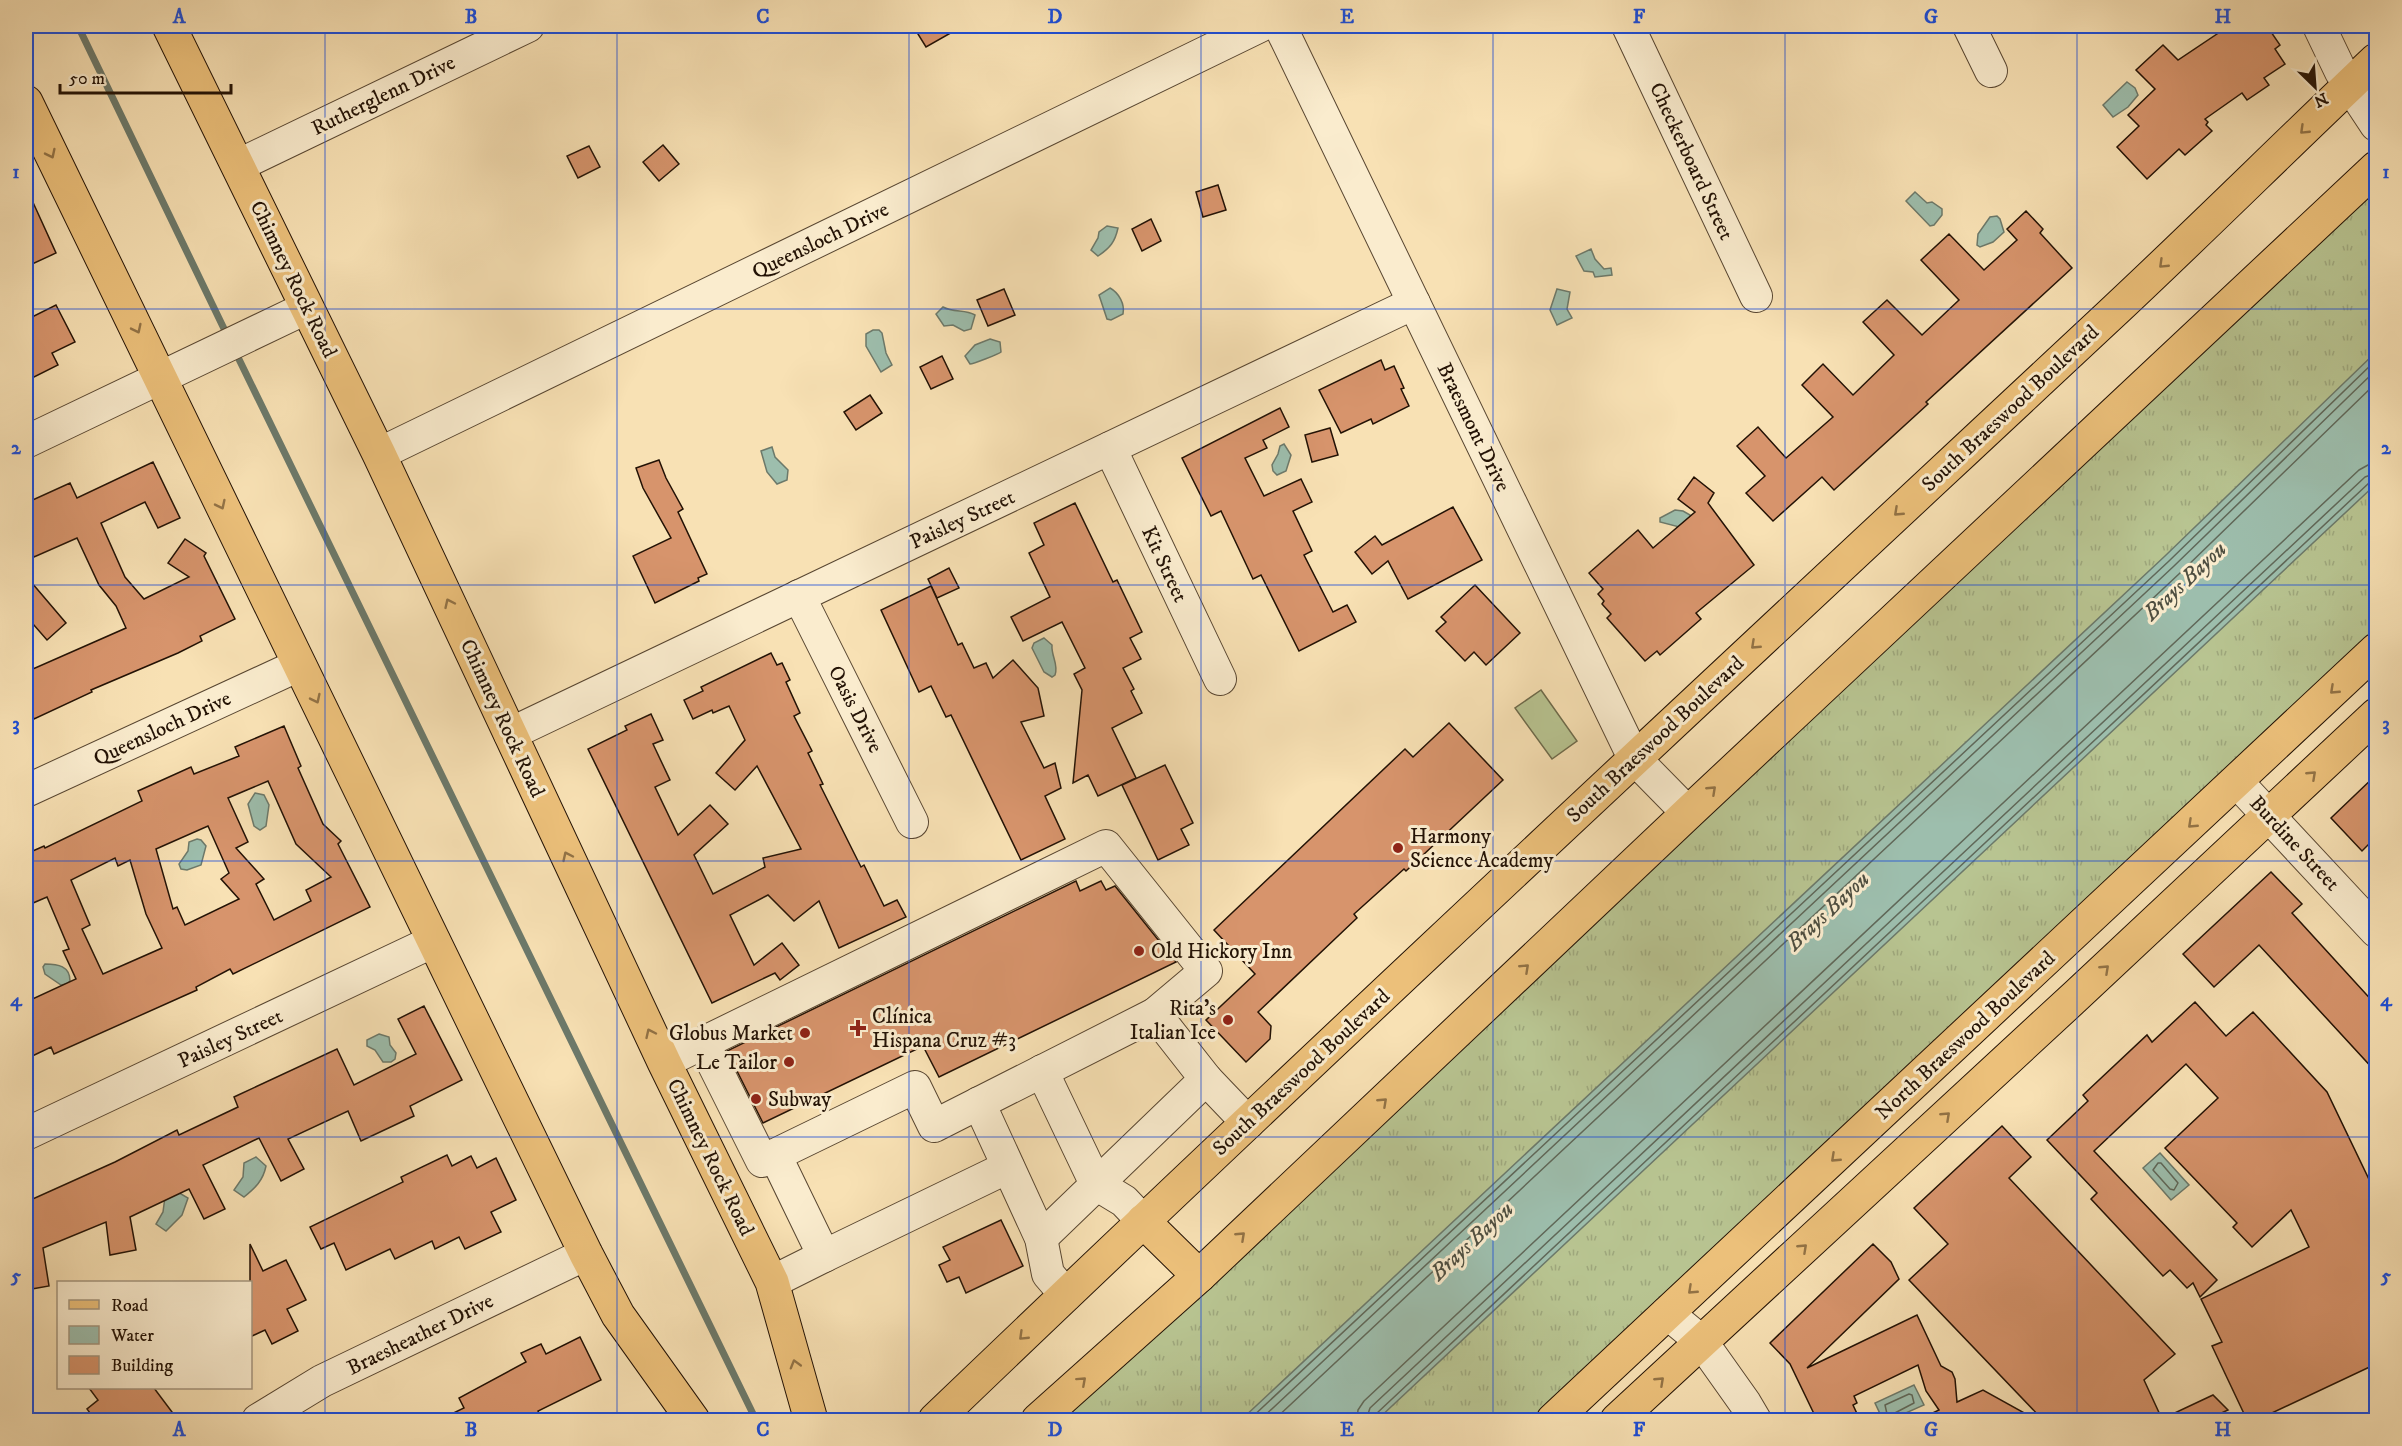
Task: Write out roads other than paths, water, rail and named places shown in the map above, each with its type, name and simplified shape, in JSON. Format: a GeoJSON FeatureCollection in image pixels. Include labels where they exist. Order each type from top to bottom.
{"type":"FeatureCollection","features":[{"type":"Feature","properties":{"kind":"main road","name":"Chimney Rock Road"},"geometry":{"type":"LineString","coordinates":[[169,26],[379,454],[664,1062],[772,1282],[811,1420]]}},
{"type":"Feature","properties":{"kind":"main road","name":"South Braeswood Boulevard"},"geometry":{"type":"LineString","coordinates":[[935,1420],[1634,758],[2115,310],[2376,60]]}},
{"type":"Feature","properties":{"kind":"main road"},"geometry":{"type":"LineString","coordinates":[[27,108],[586,1254],[618,1315],[693,1420]]}},
{"type":"Feature","properties":{"kind":"main road"},"geometry":{"type":"LineString","coordinates":[[1038,1420],[1199,1276],[1688,813],[2376,168]]}},
{"type":"Feature","properties":{"kind":"main road","name":"North Braeswood Boulevard"},"geometry":{"type":"LineString","coordinates":[[1553,1420],[2376,650]]}},
{"type":"Feature","properties":{"kind":"main road"},"geometry":{"type":"LineString","coordinates":[[1623,1419],[1701,1341],[2270,816],[2376,715]]}},
{"type":"Feature","properties":{"kind":"main road"},"geometry":{"type":"LineString","coordinates":[[2046,959],[2078,994]]}},
{"type":"Feature","properties":{"kind":"main road"},"geometry":{"type":"LineString","coordinates":[[1859,1134],[1891,1167]]}},
{"type":"Feature","properties":{"kind":"main road"},"geometry":{"type":"LineString","coordinates":[[1143,1221],[1199,1276]]}},
{"type":"Feature","properties":{"kind":"street","name":"Rutherglenn Drive"},"geometry":{"type":"LineString","coordinates":[[239,165],[528,26]]}},
{"type":"Feature","properties":{"kind":"street","name":"Queensloch Drive"},"geometry":{"type":"LineString","coordinates":[[379,454],[1260,26]]}},
{"type":"Feature","properties":{"kind":"street","name":"Braesmont Drive"},"geometry":{"type":"LineString","coordinates":[[1280,26],[1634,758],[1688,813]]}},
{"type":"Feature","properties":{"kind":"street","name":"Checkerboard Street"},"geometry":{"type":"LineString","coordinates":[[1628,26],[1756,296]]}},
{"type":"Feature","properties":{"kind":"street"},"geometry":{"type":"LineString","coordinates":[[1969,26],[1991,70]]}},
{"type":"Feature","properties":{"kind":"street"},"geometry":{"type":"LineString","coordinates":[[2319,26],[2350,86],[2376,125]]}},
{"type":"Feature","properties":{"kind":"street","name":"Paisley Street"},"geometry":{"type":"LineString","coordinates":[[510,734],[1414,303]]}},
{"type":"Feature","properties":{"kind":"street"},"geometry":{"type":"LineString","coordinates":[[26,442],[306,308]]}},
{"type":"Feature","properties":{"kind":"street","name":"Kit Street"},"geometry":{"type":"LineString","coordinates":[[1110,448],[1220,679]]}},
{"type":"Feature","properties":{"kind":"street","name":"Oasis Drive"},"geometry":{"type":"LineString","coordinates":[[799,596],[912,822]]}},
{"type":"Feature","properties":{"kind":"street","name":"Queensloch Drive"},"geometry":{"type":"LineString","coordinates":[[26,791],[300,665]]}},
{"type":"Feature","properties":{"kind":"street","name":"Burdine Street"},"geometry":{"type":"LineString","coordinates":[[2237,782],[2376,931]]}},
{"type":"Feature","properties":{"kind":"street"},"geometry":{"type":"LineString","coordinates":[[664,1062],[1106,846],[1206,971],[1155,1014],[934,1126],[915,1087],[722,1182]]}},
{"type":"Feature","properties":{"kind":"street","name":"Paisley Street"},"geometry":{"type":"LineString","coordinates":[[26,1134],[434,941]]}},
{"type":"Feature","properties":{"kind":"street"},"geometry":{"type":"LineString","coordinates":[[1155,1014],[1206,1079],[1248,1123]]}},
{"type":"Feature","properties":{"kind":"street"},"geometry":{"type":"LineString","coordinates":[[703,1043],[824,1256]]}},
{"type":"Feature","properties":{"kind":"street"},"geometry":{"type":"LineString","coordinates":[[1042,1071],[1096,1184],[1124,1202],[1143,1221]]}},
{"type":"Feature","properties":{"kind":"street"},"geometry":{"type":"LineString","coordinates":[[1041,1238],[1206,1079]]}},
{"type":"Feature","properties":{"kind":"street"},"geometry":{"type":"LineString","coordinates":[[979,1103],[1041,1238],[1048,1274],[1066,1295]]}},
{"type":"Feature","properties":{"kind":"street"},"geometry":{"type":"LineString","coordinates":[[772,1282],[1008,1167]]}},
{"type":"Feature","properties":{"kind":"street","name":"Braesheather Drive"},"geometry":{"type":"LineString","coordinates":[[258,1420],[322,1380],[586,1254]]}},
{"type":"Feature","properties":{"kind":"street"},"geometry":{"type":"LineString","coordinates":[[1667,1313],[1701,1341],[1755,1420]]}},
{"type":"Feature","properties":{"kind":"water"},"geometry":{"type":"Polygon","coordinates":[[[2127,82],[2135,88],[2138,95],[2128,107],[2113,117],[2103,105],[2127,82]]]}},
{"type":"Feature","properties":{"kind":"water"},"geometry":{"type":"Polygon","coordinates":[[[1915,192],[1927,203],[1932,202],[1942,209],[1942,215],[1934,225],[1930,226],[1906,201],[1915,192]]]}},
{"type":"Feature","properties":{"kind":"water"},"geometry":{"type":"Polygon","coordinates":[[[1997,216],[2004,232],[1993,242],[1980,247],[1977,245],[1978,234],[1990,217],[1997,216]]]}},
{"type":"Feature","properties":{"kind":"water"},"geometry":{"type":"Polygon","coordinates":[[[1107,226],[1118,228],[1117,233],[1114,241],[1098,256],[1091,250],[1099,232],[1107,226]]]}},
{"type":"Feature","properties":{"kind":"water"},"geometry":{"type":"Polygon","coordinates":[[[1591,249],[1595,259],[1604,269],[1611,268],[1612,275],[1595,277],[1593,272],[1584,271],[1576,256],[1591,249]]]}},
{"type":"Feature","properties":{"kind":"water"},"geometry":{"type":"Polygon","coordinates":[[[1110,288],[1121,299],[1123,306],[1123,314],[1111,320],[1107,319],[1099,295],[1110,288]]]}},
{"type":"Feature","properties":{"kind":"water"},"geometry":{"type":"Polygon","coordinates":[[[1557,289],[1570,292],[1567,309],[1572,318],[1557,325],[1550,310],[1557,289]]]}},
{"type":"Feature","properties":{"kind":"water"},"geometry":{"type":"Polygon","coordinates":[[[943,307],[975,315],[971,329],[964,331],[953,325],[944,326],[936,314],[943,307]]]}},
{"type":"Feature","properties":{"kind":"water"},"geometry":{"type":"Polygon","coordinates":[[[879,330],[882,333],[886,353],[892,365],[881,372],[866,346],[866,334],[879,330]]]}},
{"type":"Feature","properties":{"kind":"water"},"geometry":{"type":"Polygon","coordinates":[[[990,339],[1000,342],[1001,352],[970,364],[965,356],[975,345],[990,339]]]}},
{"type":"Feature","properties":{"kind":"water","name":"Brays Bayou"},"geometry":{"type":"Polygon","coordinates":[[[2376,352],[2376,484],[1377,1420],[1241,1420],[2165,556],[2376,352]]]}},
{"type":"Feature","properties":{"kind":"water"},"geometry":{"type":"Polygon","coordinates":[[[1284,444],[1291,455],[1286,471],[1277,475],[1272,465],[1280,446],[1284,444]]]}},
{"type":"Feature","properties":{"kind":"water"},"geometry":{"type":"Polygon","coordinates":[[[772,447],[775,457],[788,470],[787,480],[777,484],[767,472],[761,451],[772,447]]]}},
{"type":"Feature","properties":{"kind":"water"},"geometry":{"type":"Polygon","coordinates":[[[1675,510],[1690,515],[1683,528],[1660,522],[1660,518],[1675,510]]]}},
{"type":"Feature","properties":{"kind":"water"},"geometry":{"type":"Polygon","coordinates":[[[1044,638],[1052,645],[1056,668],[1055,675],[1052,677],[1044,672],[1032,648],[1034,643],[1044,638]]]}},
{"type":"Feature","properties":{"kind":"water"},"geometry":{"type":"Polygon","coordinates":[[[255,793],[264,795],[269,805],[266,826],[260,830],[254,826],[248,804],[255,793]]]}},
{"type":"Feature","properties":{"kind":"water"},"geometry":{"type":"Polygon","coordinates":[[[197,839],[206,846],[201,865],[187,870],[181,869],[179,864],[188,851],[189,842],[197,839]]]}},
{"type":"Feature","properties":{"kind":"water"},"geometry":{"type":"Polygon","coordinates":[[[45,964],[66,969],[70,981],[61,985],[45,974],[43,967],[45,964]]]}},
{"type":"Feature","properties":{"kind":"water"},"geometry":{"type":"Polygon","coordinates":[[[379,1034],[389,1037],[390,1045],[396,1053],[395,1059],[391,1062],[383,1062],[375,1050],[367,1046],[367,1040],[379,1034]]]}},
{"type":"Feature","properties":{"kind":"water"},"geometry":{"type":"Polygon","coordinates":[[[2160,1153],[2189,1185],[2171,1200],[2143,1168],[2160,1153]]]}},
{"type":"Feature","properties":{"kind":"water"},"geometry":{"type":"Polygon","coordinates":[[[256,1157],[266,1166],[265,1171],[258,1184],[244,1197],[234,1190],[243,1177],[244,1163],[256,1157]]]}},
{"type":"Feature","properties":{"kind":"water"},"geometry":{"type":"Polygon","coordinates":[[[176,1191],[188,1198],[182,1215],[166,1231],[156,1224],[163,1212],[165,1197],[176,1191]]]}},
{"type":"Feature","properties":{"kind":"water"},"geometry":{"type":"Polygon","coordinates":[[[1914,1385],[1924,1405],[1890,1420],[1883,1420],[1875,1403],[1914,1385]]]}},
{"type":"Feature","properties":{"kind":"waterway"},"geometry":{"type":"LineString","coordinates":[[78,26],[228,337]]}},
{"type":"Feature","properties":{"kind":"waterway"},"geometry":{"type":"LineString","coordinates":[[234,349],[756,1420]]}},
{"type":"Feature","properties":{"kind":"place","name":"Harmony Science Academy"},"geometry":{"type":"Point","coordinates":[1398,848]}},
{"type":"Feature","properties":{"kind":"place","name":"Old Hickory Inn"},"geometry":{"type":"Point","coordinates":[1139,951]}},
{"type":"Feature","properties":{"kind":"place","name":"Rita's Italian Ice"},"geometry":{"type":"Point","coordinates":[1228,1020]}},
{"type":"Feature","properties":{"kind":"place","name":"Clínica Hispana Cruz #3"},"geometry":{"type":"Point","coordinates":[858,1028]}},
{"type":"Feature","properties":{"kind":"place","name":"Globus Market"},"geometry":{"type":"Point","coordinates":[805,1033]}},
{"type":"Feature","properties":{"kind":"place","name":"Le Tailor"},"geometry":{"type":"Point","coordinates":[789,1062]}},
{"type":"Feature","properties":{"kind":"place","name":"Subway"},"geometry":{"type":"Point","coordinates":[756,1099]}}]}
